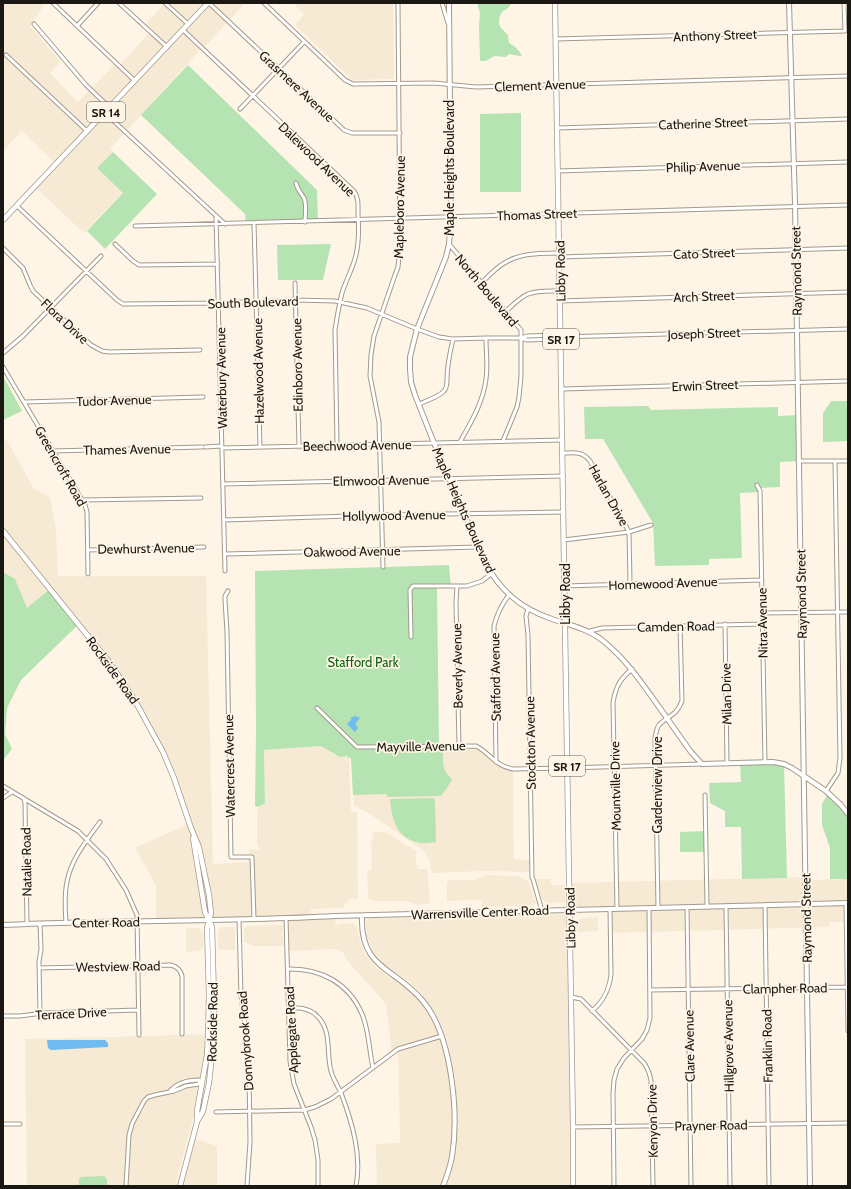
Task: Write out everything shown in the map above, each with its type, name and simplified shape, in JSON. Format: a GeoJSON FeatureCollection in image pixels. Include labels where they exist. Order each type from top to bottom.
{"type":"FeatureCollection","features":[{"type":"Feature","properties":{"kind":"main road","name":"SR 14"},"geometry":{"type":"LineString","coordinates":[[3,220],[209,3]]}},
{"type":"Feature","properties":{"kind":"main road","name":"Libby Road"},"geometry":{"type":"LineString","coordinates":[[555,3],[563,440],[570,997],[574,1127],[573,1186]]}},
{"type":"Feature","properties":{"kind":"main road","name":"Rockside Road"},"geometry":{"type":"LineString","coordinates":[[3,531],[88,635],[128,688],[146,718],[163,752],[199,847],[207,882],[211,913],[207,928],[209,995],[208,1037],[197,1111],[197,1122]]}},
{"type":"Feature","properties":{"kind":"main road","name":"Rockside Road"},"geometry":{"type":"LineString","coordinates":[[180,1186],[197,1122],[203,1111],[209,1083],[212,1055],[214,1026],[212,927],[208,920]]}},
{"type":"Feature","properties":{"kind":"street"},"geometry":{"type":"LineString","coordinates":[[53,3],[135,80]]}},
{"type":"Feature","properties":{"kind":"street"},"geometry":{"type":"LineString","coordinates":[[77,26],[98,3]]}},
{"type":"Feature","properties":{"kind":"street"},"geometry":{"type":"LineString","coordinates":[[119,3],[166,47]]}},
{"type":"Feature","properties":{"kind":"street"},"geometry":{"type":"LineString","coordinates":[[165,3],[188,24]]}},
{"type":"Feature","properties":{"kind":"street","name":"Grasmere Avenue"},"geometry":{"type":"LineString","coordinates":[[209,3],[348,132],[352,134],[400,133]]}},
{"type":"Feature","properties":{"kind":"street","name":"Clement Avenue"},"geometry":{"type":"LineString","coordinates":[[264,3],[345,80],[353,84],[434,83],[476,87],[848,76]]}},
{"type":"Feature","properties":{"kind":"street","name":"Mapleboro Avenue"},"geometry":{"type":"LineString","coordinates":[[383,567],[379,422],[370,376],[370,367],[372,346],[398,267],[400,246],[398,3]]}},
{"type":"Feature","properties":{"kind":"street"},"geometry":{"type":"LineString","coordinates":[[442,3],[448,24]]}},
{"type":"Feature","properties":{"kind":"street","name":"Maple Heights Boulevard"},"geometry":{"type":"LineString","coordinates":[[448,3],[451,217],[449,244],[446,257],[417,329],[410,357],[411,382],[434,443],[478,548],[491,574],[509,596],[528,609],[590,632],[602,640],[632,669],[691,752],[702,764]]}},
{"type":"Feature","properties":{"kind":"street","name":"Raymond Street"},"geometry":{"type":"LineString","coordinates":[[789,3],[795,206],[810,1186]]}},
{"type":"Feature","properties":{"kind":"street","name":"Anthony Street"},"geometry":{"type":"LineString","coordinates":[[556,40],[845,32],[844,3]]}},
{"type":"Feature","properties":{"kind":"street"},"geometry":{"type":"LineString","coordinates":[[34,24],[86,85],[110,108]]}},
{"type":"Feature","properties":{"kind":"street","name":"Dalewood Avenue"},"geometry":{"type":"LineString","coordinates":[[182,30],[354,191],[356,195],[358,201],[359,239],[356,257],[340,302],[335,330],[337,445]]}},
{"type":"Feature","properties":{"kind":"street"},"geometry":{"type":"LineString","coordinates":[[240,109],[304,42]]}},
{"type":"Feature","properties":{"kind":"street"},"geometry":{"type":"LineString","coordinates":[[6,55],[87,131]]}},
{"type":"Feature","properties":{"kind":"street"},"geometry":{"type":"LineString","coordinates":[[105,113],[225,224]]}},
{"type":"Feature","properties":{"kind":"street","name":"Catherine Street"},"geometry":{"type":"LineString","coordinates":[[557,128],[848,119]]}},
{"type":"Feature","properties":{"kind":"street","name":"Philip Avenue"},"geometry":{"type":"LineString","coordinates":[[558,170],[848,162]]}},
{"type":"Feature","properties":{"kind":"street"},"geometry":{"type":"LineString","coordinates":[[296,183],[297,188],[304,198],[305,222]]}},
{"type":"Feature","properties":{"kind":"street","name":"Thomas Street"},"geometry":{"type":"LineString","coordinates":[[135,226],[216,225],[358,219],[848,205]]}},
{"type":"Feature","properties":{"kind":"street","name":"South Boulevard"},"geometry":{"type":"LineString","coordinates":[[17,206],[123,304],[219,303],[296,300],[340,302],[368,308],[417,329],[453,339],[521,338],[527,336],[556,335],[561,337]]}},
{"type":"Feature","properties":{"kind":"street","name":"Waterbury Avenue"},"geometry":{"type":"LineString","coordinates":[[216,217],[225,571]]}},
{"type":"Feature","properties":{"kind":"street","name":"Hazelwood Avenue"},"geometry":{"type":"LineString","coordinates":[[254,223],[260,447]]}},
{"type":"Feature","properties":{"kind":"street"},"geometry":{"type":"LineString","coordinates":[[115,244],[133,262],[139,265],[218,264]]}},
{"type":"Feature","properties":{"kind":"street","name":"North Boulevard"},"geometry":{"type":"LineString","coordinates":[[449,244],[520,330],[521,338]]}},
{"type":"Feature","properties":{"kind":"street","name":"Flora Drive"},"geometry":{"type":"LineString","coordinates":[[3,248],[23,268],[31,288],[91,345],[102,351],[200,350]]}},
{"type":"Feature","properties":{"kind":"street","name":"Cato Street"},"geometry":{"type":"LineString","coordinates":[[481,283],[495,269],[505,262],[526,254],[537,253],[560,255],[848,248]]}},
{"type":"Feature","properties":{"kind":"street"},"geometry":{"type":"LineString","coordinates":[[3,353],[23,336],[101,256]]}},
{"type":"Feature","properties":{"kind":"street","name":"Edinboro Avenue"},"geometry":{"type":"LineString","coordinates":[[295,283],[299,446]]}},
{"type":"Feature","properties":{"kind":"street"},"geometry":{"type":"LineString","coordinates":[[505,312],[520,298],[528,294],[542,291],[560,291]]}},
{"type":"Feature","properties":{"kind":"street","name":"Arch Street"},"geometry":{"type":"LineString","coordinates":[[560,300],[848,292]]}},
{"type":"Feature","properties":{"kind":"street","name":"Joseph Street"},"geometry":{"type":"LineString","coordinates":[[561,337],[848,329]]}},
{"type":"Feature","properties":{"kind":"street"},"geometry":{"type":"LineString","coordinates":[[460,442],[475,416],[482,397],[486,377],[486,338]]}},
{"type":"Feature","properties":{"kind":"street"},"geometry":{"type":"LineString","coordinates":[[503,441],[520,397],[521,338]]}},
{"type":"Feature","properties":{"kind":"street"},"geometry":{"type":"LineString","coordinates":[[419,404],[441,394],[445,390],[447,384],[449,355],[453,339]]}},
{"type":"Feature","properties":{"kind":"street","name":"Greencroft Road"},"geometry":{"type":"LineString","coordinates":[[3,367],[83,500],[87,512],[88,574]]}},
{"type":"Feature","properties":{"kind":"street","name":"Erwin Street"},"geometry":{"type":"LineString","coordinates":[[562,389],[848,381]]}},
{"type":"Feature","properties":{"kind":"street","name":"Tudor Avenue"},"geometry":{"type":"LineString","coordinates":[[24,402],[203,397]]}},
{"type":"Feature","properties":{"kind":"street","name":"Beechwood Avenue"},"geometry":{"type":"LineString","coordinates":[[203,447],[563,440]]}},
{"type":"Feature","properties":{"kind":"street","name":"Thames Avenue"},"geometry":{"type":"LineString","coordinates":[[53,450],[203,447]]}},
{"type":"Feature","properties":{"kind":"street","name":"Harlan Drive"},"geometry":{"type":"LineString","coordinates":[[563,453],[581,453],[586,456],[629,532],[630,583]]}},
{"type":"Feature","properties":{"kind":"street"},"geometry":{"type":"LineString","coordinates":[[798,461],[848,461]]}},
{"type":"Feature","properties":{"kind":"street"},"geometry":{"type":"LineString","coordinates":[[826,791],[838,773],[840,765],[835,461]]}},
{"type":"Feature","properties":{"kind":"street","name":"Elmwood Avenue"},"geometry":{"type":"LineString","coordinates":[[223,484],[563,476]]}},
{"type":"Feature","properties":{"kind":"street","name":"Nitra Avenue"},"geometry":{"type":"LineString","coordinates":[[758,486],[760,491],[765,762]]}},
{"type":"Feature","properties":{"kind":"street"},"geometry":{"type":"LineString","coordinates":[[83,500],[201,498]]}},
{"type":"Feature","properties":{"kind":"street","name":"Hollywood Avenue"},"geometry":{"type":"LineString","coordinates":[[224,520],[464,513],[564,512]]}},
{"type":"Feature","properties":{"kind":"street"},"geometry":{"type":"LineString","coordinates":[[564,540],[629,532],[651,526]]}},
{"type":"Feature","properties":{"kind":"street","name":"Dewhurst Avenue"},"geometry":{"type":"LineString","coordinates":[[88,550],[204,547]]}},
{"type":"Feature","properties":{"kind":"street","name":"Oakwood Avenue"},"geometry":{"type":"LineString","coordinates":[[225,554],[478,548]]}},
{"type":"Feature","properties":{"kind":"street"},"geometry":{"type":"LineString","coordinates":[[411,637],[410,590],[412,586],[457,586],[473,584],[482,581],[491,574]]}},
{"type":"Feature","properties":{"kind":"street","name":"Homewood Avenue"},"geometry":{"type":"LineString","coordinates":[[565,586],[761,580]]}},
{"type":"Feature","properties":{"kind":"street","name":"Beverly Avenue"},"geometry":{"type":"LineString","coordinates":[[457,586],[459,746]]}},
{"type":"Feature","properties":{"kind":"street","name":"Watercrest Avenue"},"geometry":{"type":"LineString","coordinates":[[228,592],[225,596],[225,600],[227,632],[231,857],[252,857],[254,919]]}},
{"type":"Feature","properties":{"kind":"street","name":"Stafford Avenue"},"geometry":{"type":"LineString","coordinates":[[496,762],[494,626],[497,614],[509,596]]}},
{"type":"Feature","properties":{"kind":"street","name":"Stockton Avenue"},"geometry":{"type":"LineString","coordinates":[[528,609],[526,616],[528,635],[532,878],[542,911]]}},
{"type":"Feature","properties":{"kind":"street"},"geometry":{"type":"LineString","coordinates":[[762,613],[848,612]]}},
{"type":"Feature","properties":{"kind":"street","name":"Milan Drive"},"geometry":{"type":"LineString","coordinates":[[725,624],[727,763]]}},
{"type":"Feature","properties":{"kind":"street","name":"Camden Road"},"geometry":{"type":"LineString","coordinates":[[590,632],[602,628],[762,624]]}},
{"type":"Feature","properties":{"kind":"street","name":"Gardenview Drive"},"geometry":{"type":"LineString","coordinates":[[658,908],[655,738],[659,725],[679,709],[682,701],[680,625]]}},
{"type":"Feature","properties":{"kind":"street","name":"Mountville Drive"},"geometry":{"type":"LineString","coordinates":[[617,909],[613,702],[618,683],[623,676],[632,669]]}},
{"type":"Feature","properties":{"kind":"street","name":"Mayville Avenue"},"geometry":{"type":"LineString","coordinates":[[317,708],[357,747],[476,746],[505,768],[514,769],[702,764]]}},
{"type":"Feature","properties":{"kind":"street"},"geometry":{"type":"LineString","coordinates":[[702,764],[765,762],[784,764],[826,791],[848,814]]}},
{"type":"Feature","properties":{"kind":"street"},"geometry":{"type":"LineString","coordinates":[[3,786],[72,828],[87,840],[106,859],[120,879],[136,912],[139,1035]]}},
{"type":"Feature","properties":{"kind":"street"},"geometry":{"type":"LineString","coordinates":[[3,798],[12,792]]}},
{"type":"Feature","properties":{"kind":"street"},"geometry":{"type":"LineString","coordinates":[[705,795],[707,906]]}},
{"type":"Feature","properties":{"kind":"street","name":"Natalie Road"},"geometry":{"type":"LineString","coordinates":[[24,799],[27,924]]}},
{"type":"Feature","properties":{"kind":"street"},"geometry":{"type":"LineString","coordinates":[[66,922],[65,896],[69,873],[77,854],[100,822]]}},
{"type":"Feature","properties":{"kind":"street"},"geometry":{"type":"LineString","coordinates":[[847,903],[848,1031]]}},
{"type":"Feature","properties":{"kind":"street","name":"Warrensville Center Road"},"geometry":{"type":"LineString","coordinates":[[208,920],[847,903]]}},
{"type":"Feature","properties":{"kind":"street","name":"Franklin Road"},"geometry":{"type":"LineString","coordinates":[[765,905],[769,1186]]}},
{"type":"Feature","properties":{"kind":"street","name":"Hillgrove Avenue"},"geometry":{"type":"LineString","coordinates":[[726,906],[730,1186]]}},
{"type":"Feature","properties":{"kind":"street","name":"Clare Avenue"},"geometry":{"type":"LineString","coordinates":[[687,907],[691,1186]]}},
{"type":"Feature","properties":{"kind":"street"},"geometry":{"type":"LineString","coordinates":[[614,1186],[614,1080],[620,1063],[642,1039],[649,1024],[649,908]]}},
{"type":"Feature","properties":{"kind":"street"},"geometry":{"type":"LineString","coordinates":[[592,1011],[603,1000],[610,983],[610,909]]}},
{"type":"Feature","properties":{"kind":"street"},"geometry":{"type":"LineString","coordinates":[[362,916],[362,934],[370,953],[382,968],[403,982],[423,1000],[442,1036],[453,1091],[454,1114],[452,1157],[443,1186]]}},
{"type":"Feature","properties":{"kind":"street","name":"Applegate Road"},"geometry":{"type":"LineString","coordinates":[[286,918],[291,1073],[311,1127],[316,1147],[318,1160],[318,1186]]}},
{"type":"Feature","properties":{"kind":"street","name":"Donnybrook Road"},"geometry":{"type":"LineString","coordinates":[[239,919],[240,996],[248,1049],[249,1070],[249,1158],[247,1186]]}},
{"type":"Feature","properties":{"kind":"street","name":"Center Road"},"geometry":{"type":"LineString","coordinates":[[3,926],[66,922],[208,920]]}},
{"type":"Feature","properties":{"kind":"street"},"geometry":{"type":"LineString","coordinates":[[40,924],[40,1013]]}},
{"type":"Feature","properties":{"kind":"street","name":"Westview Road"},"geometry":{"type":"LineString","coordinates":[[39,968],[171,965],[178,968],[182,977],[182,1034]]}},
{"type":"Feature","properties":{"kind":"street"},"geometry":{"type":"LineString","coordinates":[[288,969],[301,969],[318,973],[336,981],[349,993],[362,1013],[373,1068]]}},
{"type":"Feature","properties":{"kind":"street","name":"Clampher Road"},"geometry":{"type":"LineString","coordinates":[[650,990],[848,987]]}},
{"type":"Feature","properties":{"kind":"street","name":"Kenyon Drive"},"geometry":{"type":"LineString","coordinates":[[570,997],[581,999],[644,1063],[651,1075],[652,1186]]}},
{"type":"Feature","properties":{"kind":"street"},"geometry":{"type":"LineString","coordinates":[[289,1008],[298,1008],[311,1011],[322,1022],[328,1036],[331,1072],[347,1111],[356,1143],[358,1162],[356,1186]]}},
{"type":"Feature","properties":{"kind":"street","name":"Terrace Drive"},"geometry":{"type":"LineString","coordinates":[[3,1016],[20,1016],[40,1013],[138,1010]]}},
{"type":"Feature","properties":{"kind":"street"},"geometry":{"type":"LineString","coordinates":[[216,1112],[304,1110],[331,1099],[398,1049],[442,1036]]}},
{"type":"Feature","properties":{"kind":"street"},"geometry":{"type":"LineString","coordinates":[[126,1186],[128,1169],[128,1142],[132,1124],[144,1101],[148,1097],[174,1091],[186,1086],[199,1084],[202,1082],[209,1083]]}},
{"type":"Feature","properties":{"kind":"street","name":"Prayner Road"},"geometry":{"type":"LineString","coordinates":[[574,1127],[848,1123]]}},
{"type":"Feature","properties":{"kind":"street"},"geometry":{"type":"LineString","coordinates":[[3,1124],[20,1124]]}},
{"type":"Feature","properties":{"kind":"shaded area"},"geometry":{"type":"Polygon","coordinates":[[[3,3],[43,3],[44,5],[30,26],[61,62],[50,73],[78,102],[116,63],[119,66],[150,32],[144,26],[165,3],[170,7],[174,3],[245,3],[110,149],[113,152],[97,168],[123,192],[84,233],[35,187],[56,164],[22,131],[3,151],[3,3]]]}},
{"type":"Feature","properties":{"kind":"shaded area"},"geometry":{"type":"Polygon","coordinates":[[[293,3],[393,3],[394,79],[352,80],[295,25],[304,14],[293,3]]]}},
{"type":"Feature","properties":{"kind":"shaded area"},"geometry":{"type":"Polygon","coordinates":[[[3,438],[8,442],[34,489],[50,497],[56,529],[58,576],[206,576],[213,864],[248,862],[249,849],[261,850],[257,845],[257,810],[258,807],[265,803],[264,750],[321,746],[340,757],[347,756],[349,758],[351,811],[357,812],[358,897],[357,899],[349,899],[344,908],[311,909],[311,917],[335,916],[336,928],[337,924],[354,923],[354,926],[357,926],[360,941],[365,954],[376,968],[403,987],[406,985],[430,1012],[445,1047],[454,1114],[452,1157],[443,1186],[377,1186],[376,1144],[400,1143],[398,1049],[392,1052],[386,1004],[345,958],[344,953],[336,949],[287,951],[286,919],[156,920],[156,885],[135,848],[190,823],[174,778],[127,688],[50,589],[27,609],[15,579],[3,572],[3,438]]]}},
{"type":"Feature","properties":{"kind":"shaded area"},"geometry":{"type":"Polygon","coordinates":[[[474,747],[497,764],[513,770],[514,859],[530,860],[530,872],[485,871],[432,873],[429,859],[423,850],[365,811],[354,806],[351,748],[474,747]]]}},
{"type":"Feature","properties":{"kind":"shaded area"},"geometry":{"type":"Polygon","coordinates":[[[373,832],[386,832],[416,851],[416,862],[418,869],[426,869],[428,876],[430,903],[418,905],[405,901],[373,901],[368,899],[367,872],[372,869],[371,839],[373,839],[373,832]]]}},
{"type":"Feature","properties":{"kind":"shaded area"},"geometry":{"type":"Polygon","coordinates":[[[487,875],[518,876],[528,881],[536,903],[533,905],[482,907],[482,900],[447,901],[447,883],[450,880],[475,880],[487,875]]]}},
{"type":"Feature","properties":{"kind":"shaded area"},"geometry":{"type":"Polygon","coordinates":[[[806,877],[806,880],[848,879],[848,928],[846,922],[830,922],[830,927],[610,933],[610,909],[570,910],[569,883],[806,877]]]}},
{"type":"Feature","properties":{"kind":"shaded area"},"geometry":{"type":"Polygon","coordinates":[[[536,879],[550,879],[552,885],[565,885],[565,902],[547,903],[544,901],[541,897],[536,879]]]}},
{"type":"Feature","properties":{"kind":"shaded area"},"geometry":{"type":"Polygon","coordinates":[[[564,914],[567,919],[571,1186],[447,1186],[456,1153],[458,1118],[455,1079],[447,1039],[435,1012],[421,993],[384,964],[373,951],[367,937],[366,920],[370,918],[564,914]]]}},
{"type":"Feature","properties":{"kind":"shaded area"},"geometry":{"type":"Polygon","coordinates":[[[598,917],[598,931],[576,932],[579,919],[598,917]]]}},
{"type":"Feature","properties":{"kind":"shaded area"},"geometry":{"type":"Polygon","coordinates":[[[282,925],[284,946],[252,946],[248,943],[244,943],[244,928],[246,928],[246,926],[282,925]]]}},
{"type":"Feature","properties":{"kind":"shaded area"},"geometry":{"type":"Polygon","coordinates":[[[220,927],[234,927],[235,950],[218,949],[218,931],[220,927]]]}},
{"type":"Feature","properties":{"kind":"shaded area"},"geometry":{"type":"Polygon","coordinates":[[[186,928],[198,928],[203,933],[203,948],[200,951],[186,952],[186,928]]]}},
{"type":"Feature","properties":{"kind":"shaded area"},"geometry":{"type":"Polygon","coordinates":[[[206,1034],[205,1053],[196,1108],[175,1186],[27,1186],[25,1039],[206,1034]]]}},
{"type":"Feature","properties":{"kind":"shaded area"},"geometry":{"type":"Polygon","coordinates":[[[192,1138],[217,1146],[217,1186],[180,1186],[192,1138]]]}},
{"type":"Feature","properties":{"kind":"green space"},"geometry":{"type":"Polygon","coordinates":[[[477,3],[511,3],[510,6],[500,15],[499,24],[508,35],[509,43],[522,55],[509,54],[506,57],[494,56],[486,61],[480,61],[480,13],[477,3]]]}},
{"type":"Feature","properties":{"kind":"green space"},"geometry":{"type":"Polygon","coordinates":[[[188,65],[317,190],[318,221],[246,223],[245,214],[141,115],[188,65]]]}},
{"type":"Feature","properties":{"kind":"green space"},"geometry":{"type":"Polygon","coordinates":[[[521,113],[521,192],[480,192],[480,114],[521,113]]]}},
{"type":"Feature","properties":{"kind":"green space"},"geometry":{"type":"Polygon","coordinates":[[[113,152],[157,194],[105,249],[87,231],[123,193],[97,168],[113,152]]]}},
{"type":"Feature","properties":{"kind":"green space"},"geometry":{"type":"Polygon","coordinates":[[[331,244],[323,280],[278,280],[277,245],[331,244]]]}},
{"type":"Feature","properties":{"kind":"green space"},"geometry":{"type":"Polygon","coordinates":[[[3,376],[22,411],[3,420],[3,376]]]}},
{"type":"Feature","properties":{"kind":"green space"},"geometry":{"type":"Polygon","coordinates":[[[831,401],[848,401],[848,441],[823,442],[823,413],[831,401]]]}},
{"type":"Feature","properties":{"kind":"green space"},"geometry":{"type":"Polygon","coordinates":[[[648,406],[651,410],[778,407],[778,416],[798,415],[798,461],[780,462],[780,487],[759,488],[760,492],[740,493],[742,558],[709,559],[709,565],[655,566],[653,523],[603,439],[585,439],[584,407],[648,406]]]}},
{"type":"Feature","properties":{"kind":"green space","name":"Stafford Park"},"geometry":{"type":"Polygon","coordinates":[[[449,565],[451,588],[437,588],[439,747],[443,747],[444,768],[452,779],[441,796],[387,797],[387,794],[353,795],[351,758],[347,756],[340,757],[321,746],[264,750],[265,803],[258,807],[255,806],[255,571],[449,565]]]}},
{"type":"Feature","properties":{"kind":"green space"},"geometry":{"type":"Polygon","coordinates":[[[3,572],[15,579],[27,608],[50,589],[79,624],[21,680],[7,708],[5,734],[12,749],[4,759],[3,572]]]}},
{"type":"Feature","properties":{"kind":"green space"},"geometry":{"type":"Polygon","coordinates":[[[740,763],[784,764],[787,878],[742,879],[741,827],[725,827],[725,811],[710,803],[709,783],[741,782],[740,763]]]}},
{"type":"Feature","properties":{"kind":"green space"},"geometry":{"type":"Polygon","coordinates":[[[828,793],[848,814],[848,879],[830,879],[830,848],[822,825],[822,804],[828,793]]]}},
{"type":"Feature","properties":{"kind":"green space"},"geometry":{"type":"Polygon","coordinates":[[[433,798],[435,800],[436,842],[418,843],[403,836],[396,826],[390,799],[433,798]]]}},
{"type":"Feature","properties":{"kind":"green space"},"geometry":{"type":"Polygon","coordinates":[[[706,831],[706,852],[680,852],[680,832],[706,831]]]}},
{"type":"Feature","properties":{"kind":"green space"},"geometry":{"type":"Polygon","coordinates":[[[104,1176],[107,1179],[107,1186],[79,1186],[79,1179],[81,1177],[104,1176]]]}},
{"type":"Feature","properties":{"kind":"water"},"geometry":{"type":"Polygon","coordinates":[[[355,716],[360,718],[355,724],[358,728],[355,732],[347,724],[351,720],[353,721],[350,718],[355,716]]]}},
{"type":"Feature","properties":{"kind":"water"},"geometry":{"type":"Polygon","coordinates":[[[47,1040],[105,1040],[108,1043],[108,1047],[51,1050],[48,1048],[47,1040]]]}}]}
